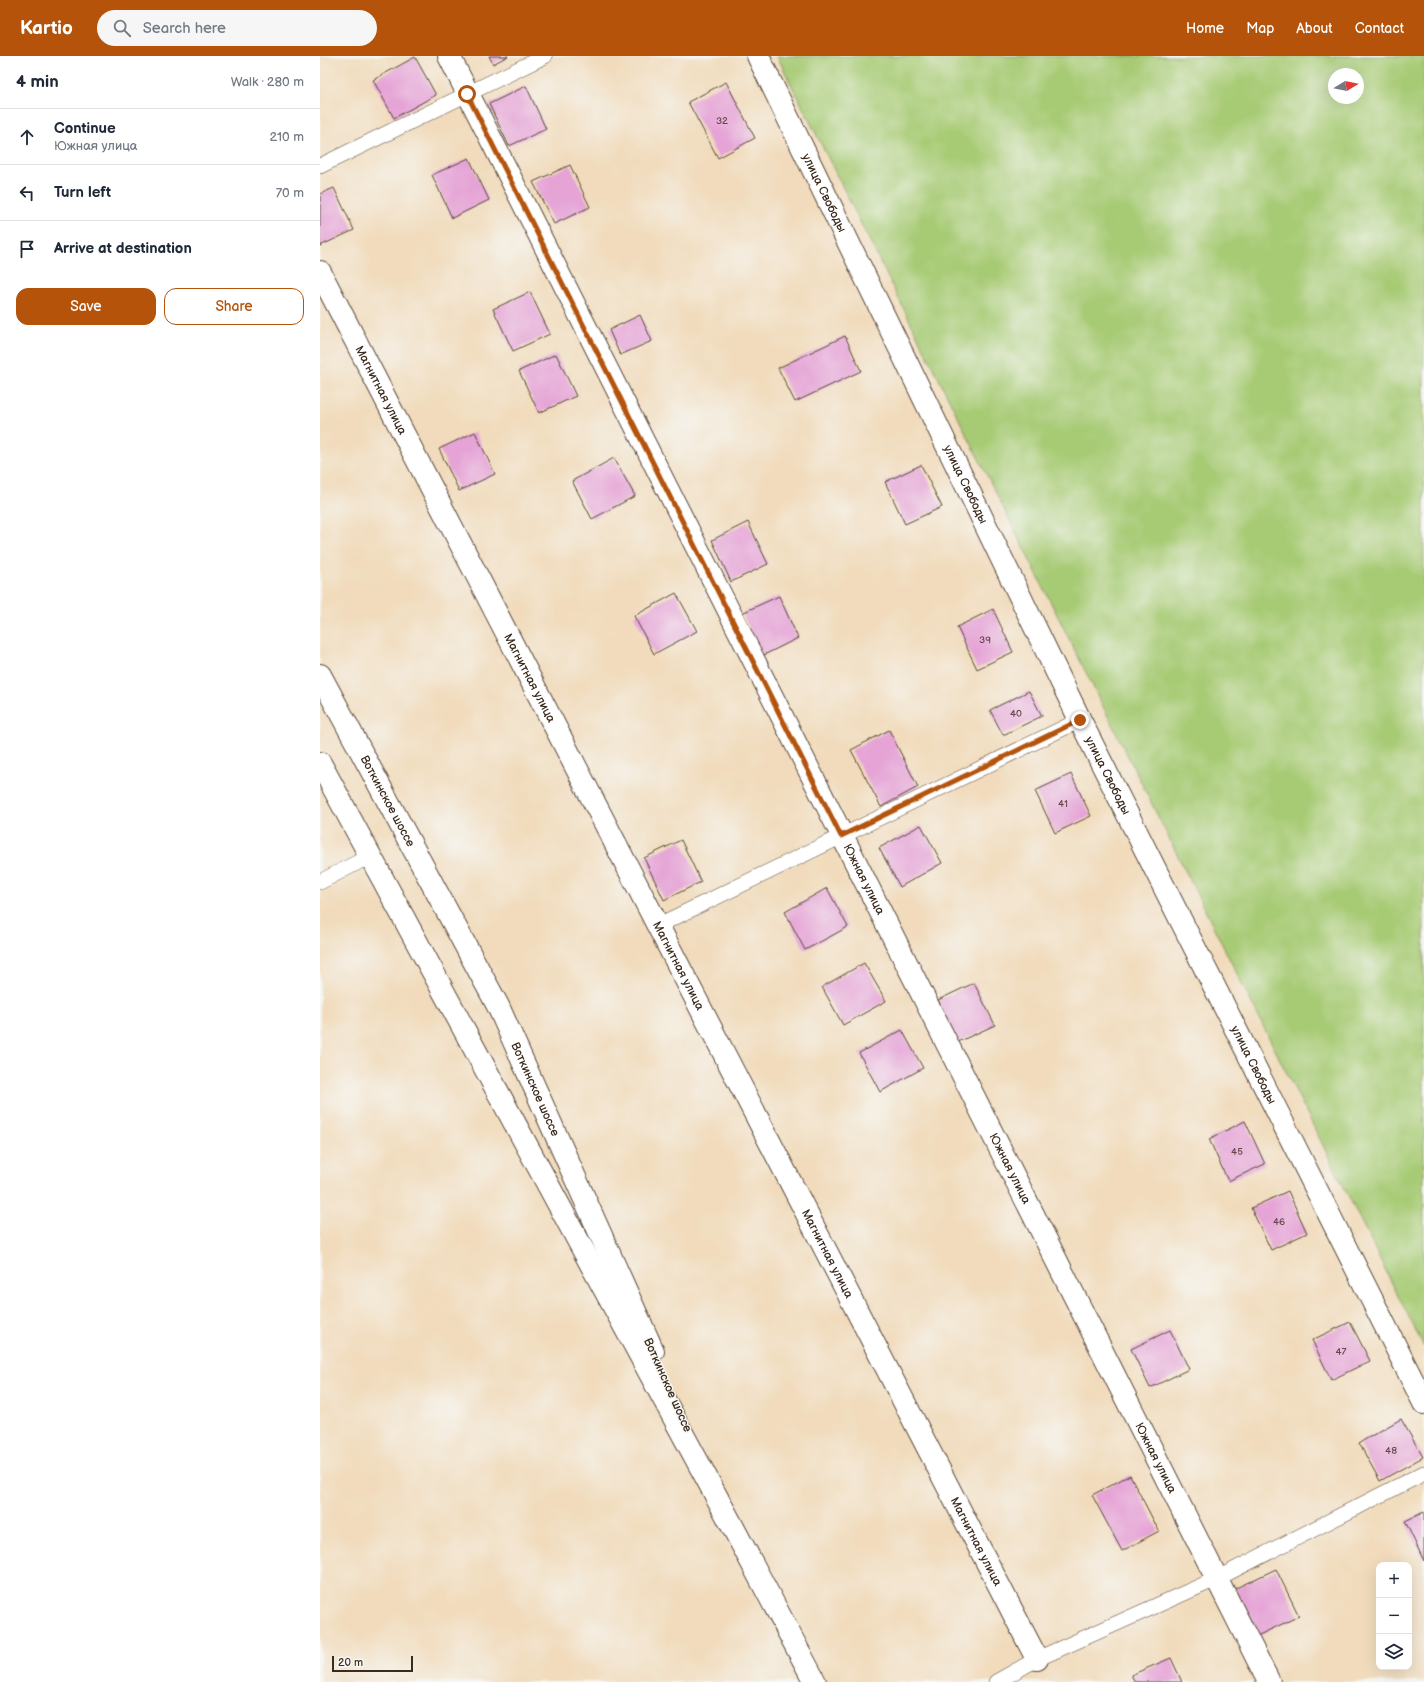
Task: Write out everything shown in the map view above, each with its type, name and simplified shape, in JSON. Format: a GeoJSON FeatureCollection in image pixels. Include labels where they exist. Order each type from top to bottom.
{"type":"FeatureCollection","features":[{"type":"Feature","properties":{"kind":"street","name":"Южная улица"},"geometry":{"type":"LineString","coordinates":[[449,56],[841,836],[1269,1682]]}},
{"type":"Feature","properties":{"kind":"street","name":"улица Свободы"},"geometry":{"type":"LineString","coordinates":[[758,56],[1080,720],[1424,1404]]}},
{"type":"Feature","properties":{"kind":"street","name":"Магнитная улица"},"geometry":{"type":"LineString","coordinates":[[320,272],[1037,1659]]}},
{"type":"Feature","properties":{"kind":"street","name":"Воткинское шоссе"},"geometry":{"type":"LineString","coordinates":[[320,675],[498,1006],[727,1516]]}},
{"type":"Feature","properties":{"kind":"street","name":"Воткинское шоссе"},"geometry":{"type":"LineString","coordinates":[[320,763],[727,1516],[815,1682]]}},
{"type":"Feature","properties":{"kind":"lane"},"geometry":{"type":"LineString","coordinates":[[320,166],[545,56]]}},
{"type":"Feature","properties":{"kind":"lane"},"geometry":{"type":"LineString","coordinates":[[657,926],[1080,720]]}},
{"type":"Feature","properties":{"kind":"lane"},"geometry":{"type":"LineString","coordinates":[[320,882],[370,856]]}},
{"type":"Feature","properties":{"kind":"lane"},"geometry":{"type":"LineString","coordinates":[[996,1682],[1037,1659],[1216,1578],[1424,1473]]}},
{"type":"Feature","properties":{"kind":"green space"},"geometry":{"type":"Polygon","coordinates":[[[777,56],[1424,56],[1424,1347],[777,56]]]}},
{"type":"Feature","properties":{"kind":"building"},"geometry":{"type":"Polygon","coordinates":[[[489,56],[508,56],[493,64],[489,56]]]}},
{"type":"Feature","properties":{"kind":"building"},"geometry":{"type":"Polygon","coordinates":[[[415,57],[436,95],[394,118],[373,80],[415,57]]]}},
{"type":"Feature","properties":{"kind":"building"},"geometry":{"type":"Polygon","coordinates":[[[726,82],[755,138],[718,158],[688,102],[726,82]]]}},
{"type":"Feature","properties":{"kind":"building"},"geometry":{"type":"Polygon","coordinates":[[[526,86],[546,129],[509,146],[489,104],[526,86]]]}},
{"type":"Feature","properties":{"kind":"building"},"geometry":{"type":"Polygon","coordinates":[[[469,158],[489,200],[452,218],[432,175],[469,158]]]}},
{"type":"Feature","properties":{"kind":"building"},"geometry":{"type":"Polygon","coordinates":[[[570,165],[590,207],[554,224],[533,182],[570,165]]]}},
{"type":"Feature","properties":{"kind":"building"},"geometry":{"type":"Polygon","coordinates":[[[334,188],[354,230],[320,246],[320,194],[334,188]]]}},
{"type":"Feature","properties":{"kind":"building"},"geometry":{"type":"Polygon","coordinates":[[[530,292],[550,334],[513,351],[493,309],[530,292]]]}},
{"type":"Feature","properties":{"kind":"building"},"geometry":{"type":"Polygon","coordinates":[[[640,315],[652,341],[620,355],[609,330],[640,315]]]}},
{"type":"Feature","properties":{"kind":"building"},"geometry":{"type":"Polygon","coordinates":[[[845,336],[861,371],[795,402],[778,368],[845,336]]]}},
{"type":"Feature","properties":{"kind":"building"},"geometry":{"type":"Polygon","coordinates":[[[556,354],[576,396],[539,413],[519,371],[556,354]]]}},
{"type":"Feature","properties":{"kind":"building"},"geometry":{"type":"Polygon","coordinates":[[[475,432],[495,474],[459,491],[439,449],[475,432]]]}},
{"type":"Feature","properties":{"kind":"building"},"geometry":{"type":"Polygon","coordinates":[[[614,458],[635,496],[592,519],[572,481],[614,458]]]}},
{"type":"Feature","properties":{"kind":"building"},"geometry":{"type":"Polygon","coordinates":[[[921,465],[942,507],[905,524],[885,482],[921,465]]]}},
{"type":"Feature","properties":{"kind":"building"},"geometry":{"type":"Polygon","coordinates":[[[748,522],[768,564],[731,582],[712,540],[748,522]]]}},
{"type":"Feature","properties":{"kind":"building"},"geometry":{"type":"Polygon","coordinates":[[[676,593],[697,631],[654,654],[634,616],[676,593]]]}},
{"type":"Feature","properties":{"kind":"building"},"geometry":{"type":"Polygon","coordinates":[[[779,596],[798,638],[762,656],[742,613],[779,596]]]}},
{"type":"Feature","properties":{"kind":"building"},"geometry":{"type":"Polygon","coordinates":[[[993,609],[1013,652],[977,669],[957,627],[993,609]]]}},
{"type":"Feature","properties":{"kind":"building"},"geometry":{"type":"Polygon","coordinates":[[[1029,691],[1042,716],[1003,735],[990,710],[1029,691]]]}},
{"type":"Feature","properties":{"kind":"building"},"geometry":{"type":"Polygon","coordinates":[[[889,730],[918,787],[881,807],[851,750],[889,730]]]}},
{"type":"Feature","properties":{"kind":"building"},"geometry":{"type":"Polygon","coordinates":[[[1071,774],[1091,816],[1055,833],[1035,791],[1071,774]]]}},
{"type":"Feature","properties":{"kind":"building"},"geometry":{"type":"Polygon","coordinates":[[[921,825],[942,863],[900,887],[879,848],[921,825]]]}},
{"type":"Feature","properties":{"kind":"building"},"geometry":{"type":"Polygon","coordinates":[[[681,840],[701,882],[664,900],[644,858],[681,840]]]}},
{"type":"Feature","properties":{"kind":"building"},"geometry":{"type":"Polygon","coordinates":[[[827,888],[848,927],[805,950],[785,912],[827,888]]]}},
{"type":"Feature","properties":{"kind":"building"},"geometry":{"type":"Polygon","coordinates":[[[864,963],[886,1001],[843,1025],[822,987],[864,963]]]}},
{"type":"Feature","properties":{"kind":"building"},"geometry":{"type":"Polygon","coordinates":[[[974,983],[995,1025],[958,1042],[938,1000],[974,983]]]}},
{"type":"Feature","properties":{"kind":"building"},"geometry":{"type":"Polygon","coordinates":[[[902,1030],[923,1068],[880,1092],[859,1053],[902,1030]]]}},
{"type":"Feature","properties":{"kind":"building"},"geometry":{"type":"Polygon","coordinates":[[[1245,1121],[1265,1164],[1228,1181],[1209,1139],[1245,1121]]]}},
{"type":"Feature","properties":{"kind":"building"},"geometry":{"type":"Polygon","coordinates":[[[1288,1191],[1307,1233],[1271,1250],[1251,1208],[1288,1191]]]}},
{"type":"Feature","properties":{"kind":"building"},"geometry":{"type":"Polygon","coordinates":[[[1350,1322],[1370,1361],[1331,1380],[1312,1340],[1350,1322]]]}},
{"type":"Feature","properties":{"kind":"building"},"geometry":{"type":"Polygon","coordinates":[[[1170,1330],[1189,1369],[1150,1388],[1131,1349],[1170,1330]]]}},
{"type":"Feature","properties":{"kind":"building"},"geometry":{"type":"Polygon","coordinates":[[[1401,1419],[1423,1457],[1380,1481],[1359,1443],[1401,1419]]]}},
{"type":"Feature","properties":{"kind":"building"},"geometry":{"type":"Polygon","coordinates":[[[1130,1475],[1159,1531],[1122,1551],[1092,1495],[1130,1475]]]}},
{"type":"Feature","properties":{"kind":"building"},"geometry":{"type":"Polygon","coordinates":[[[1424,1512],[1424,1561],[1405,1521],[1424,1512]]]}},
{"type":"Feature","properties":{"kind":"building"},"geometry":{"type":"Polygon","coordinates":[[[1276,1569],[1299,1616],[1257,1636],[1234,1589],[1276,1569]]]}},
{"type":"Feature","properties":{"kind":"building"},"geometry":{"type":"Polygon","coordinates":[[[1171,1658],[1182,1682],[1135,1682],[1131,1675],[1171,1658]]]}},
{"type":"Feature","properties":{"kind":"route"},"geometry":{"type":"LineString","coordinates":[[467,94],[841,836],[1080,720]]}}]}
